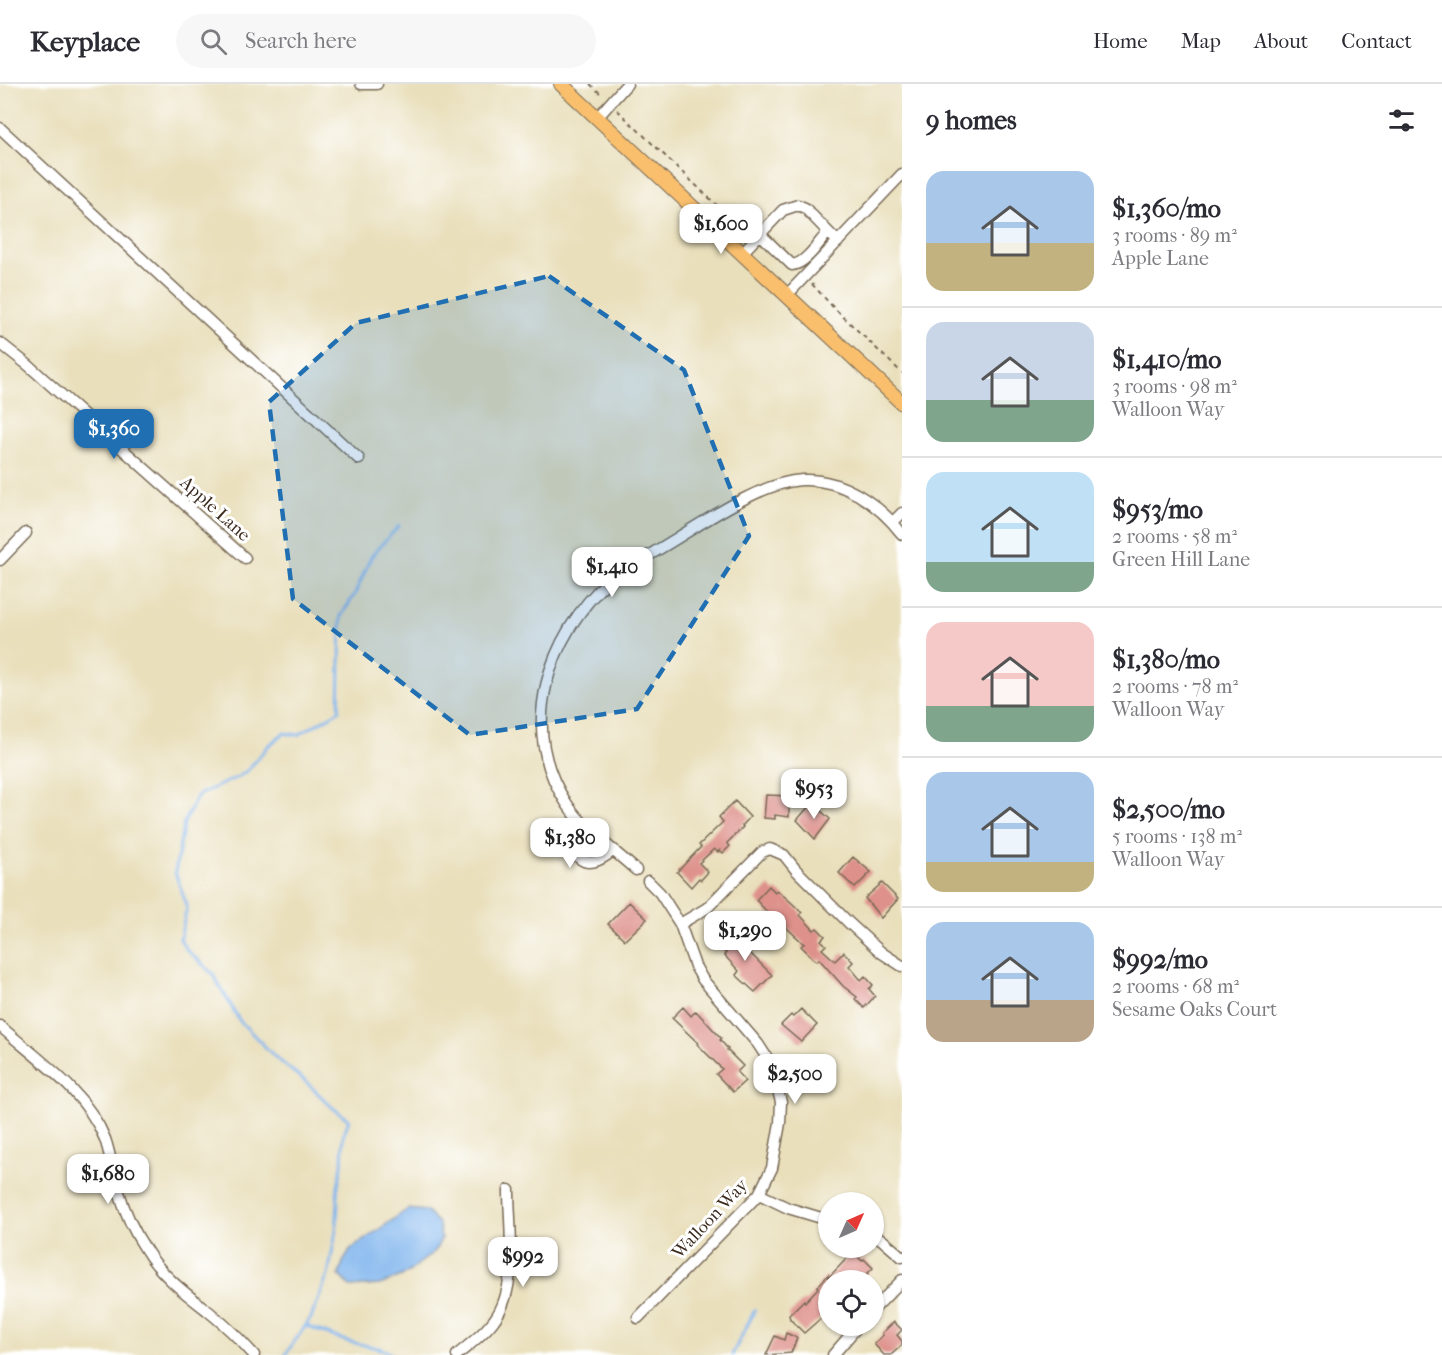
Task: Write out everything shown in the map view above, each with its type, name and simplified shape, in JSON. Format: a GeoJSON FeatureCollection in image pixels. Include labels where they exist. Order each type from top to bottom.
{"type":"FeatureCollection","features":[{"type":"Feature","properties":{"kind":"main road"},"geometry":{"type":"LineString","coordinates":[[561,84],[902,403]]}},
{"type":"Feature","properties":{"kind":"street"},"geometry":{"type":"LineString","coordinates":[[361,84],[377,84]]}},
{"type":"Feature","properties":{"kind":"street"},"geometry":{"type":"LineString","coordinates":[[597,118],[627,84]]}},
{"type":"Feature","properties":{"kind":"street"},"geometry":{"type":"LineString","coordinates":[[0,128],[359,459]]}},
{"type":"Feature","properties":{"kind":"street"},"geometry":{"type":"LineString","coordinates":[[787,295],[902,174]]}},
{"type":"Feature","properties":{"kind":"street"},"geometry":{"type":"LineString","coordinates":[[742,253],[783,210],[798,205],[805,208],[838,242]]}},
{"type":"Feature","properties":{"kind":"street"},"geometry":{"type":"LineString","coordinates":[[757,238],[792,265],[798,265],[828,232]]}},
{"type":"Feature","properties":{"kind":"street","name":"Apple Lane"},"geometry":{"type":"LineString","coordinates":[[0,343],[28,365],[244,558]]}},
{"type":"Feature","properties":{"kind":"street"},"geometry":{"type":"LineString","coordinates":[[636,870],[568,806],[546,760],[541,733],[542,711],[549,671],[560,646],[580,614],[611,578],[732,504],[786,482],[803,480],[842,487],[860,495],[893,522],[902,534]]}},
{"type":"Feature","properties":{"kind":"street"},"geometry":{"type":"LineString","coordinates":[[893,522],[902,513]]}},
{"type":"Feature","properties":{"kind":"street"},"geometry":{"type":"LineString","coordinates":[[0,560],[26,533]]}},
{"type":"Feature","properties":{"kind":"street"},"geometry":{"type":"LineString","coordinates":[[585,824],[576,839],[574,848],[578,857],[585,862],[593,862],[614,850]]}},
{"type":"Feature","properties":{"kind":"street"},"geometry":{"type":"LineString","coordinates":[[680,924],[707,908],[762,852],[770,849],[784,855],[849,923],[882,953],[902,966]]}},
{"type":"Feature","properties":{"kind":"street","name":"Walloon Way"},"geometry":{"type":"LineString","coordinates":[[638,1318],[759,1194],[772,1168],[781,1102],[771,1064],[758,1044],[703,980],[695,966],[680,924],[660,893],[648,881]]}},
{"type":"Feature","properties":{"kind":"street"},"geometry":{"type":"LineString","coordinates":[[0,1026],[83,1101],[105,1140],[129,1222],[151,1257],[186,1295],[226,1327],[254,1355]]}},
{"type":"Feature","properties":{"kind":"street"},"geometry":{"type":"LineString","coordinates":[[457,1355],[477,1339],[495,1319],[508,1294],[509,1190]]}},
{"type":"Feature","properties":{"kind":"street"},"geometry":{"type":"LineString","coordinates":[[759,1194],[788,1208],[818,1217]]}},
{"type":"Feature","properties":{"kind":"street"},"geometry":{"type":"LineString","coordinates":[[884,1242],[902,1257]]}},
{"type":"Feature","properties":{"kind":"street"},"geometry":{"type":"LineString","coordinates":[[884,1299],[902,1280]]}},
{"type":"Feature","properties":{"kind":"street"},"geometry":{"type":"LineString","coordinates":[[833,1355],[833,1352],[848,1336]]}},
{"type":"Feature","properties":{"kind":"path"},"geometry":{"type":"LineString","coordinates":[[590,84],[690,182],[700,187],[757,238]]}},
{"type":"Feature","properties":{"kind":"path"},"geometry":{"type":"LineString","coordinates":[[804,277],[902,373]]}},
{"type":"Feature","properties":{"kind":"highlighted area"},"geometry":{"type":"Polygon","coordinates":[[[549,276],[684,370],[749,536],[637,709],[470,735],[293,599],[269,402],[356,323],[549,276]]]}},
{"type":"Feature","properties":{"kind":"water"},"geometry":{"type":"Polygon","coordinates":[[[408,1209],[426,1211],[439,1224],[441,1239],[435,1251],[406,1274],[380,1285],[351,1287],[339,1275],[343,1262],[351,1249],[408,1209]]]}},
{"type":"Feature","properties":{"kind":"building"},"geometry":{"type":"Polygon","coordinates":[[[766,795],[789,796],[789,817],[775,815],[775,819],[764,818],[766,795]]]}},
{"type":"Feature","properties":{"kind":"building"},"geometry":{"type":"Polygon","coordinates":[[[735,801],[750,817],[727,843],[730,846],[723,853],[714,849],[699,863],[708,872],[691,887],[677,872],[701,847],[699,845],[723,822],[719,817],[735,801]]]}},
{"type":"Feature","properties":{"kind":"building"},"geometry":{"type":"Polygon","coordinates":[[[812,803],[830,819],[815,839],[797,820],[812,803]]]}},
{"type":"Feature","properties":{"kind":"building"},"geometry":{"type":"Polygon","coordinates":[[[853,857],[871,872],[855,888],[839,873],[853,857]]]}},
{"type":"Feature","properties":{"kind":"building"},"geometry":{"type":"Polygon","coordinates":[[[882,883],[898,899],[881,918],[865,898],[882,883]]]}},
{"type":"Feature","properties":{"kind":"building"},"geometry":{"type":"Polygon","coordinates":[[[769,886],[793,904],[814,930],[817,928],[825,936],[821,940],[826,945],[822,949],[835,961],[844,952],[853,962],[849,966],[861,980],[865,976],[873,985],[869,989],[875,996],[864,1008],[855,999],[857,997],[843,986],[819,959],[817,961],[801,946],[804,944],[756,900],[769,886]]]}},
{"type":"Feature","properties":{"kind":"building"},"geometry":{"type":"Polygon","coordinates":[[[629,902],[647,919],[625,940],[608,924],[629,902]]]}},
{"type":"Feature","properties":{"kind":"building"},"geometry":{"type":"Polygon","coordinates":[[[733,930],[749,946],[746,949],[772,975],[755,992],[736,975],[739,971],[720,948],[725,944],[722,941],[733,930]]]}},
{"type":"Feature","properties":{"kind":"building"},"geometry":{"type":"Polygon","coordinates":[[[683,1007],[691,1016],[696,1011],[743,1066],[737,1072],[745,1081],[733,1092],[716,1074],[722,1069],[672,1018],[683,1007]]]}},
{"type":"Feature","properties":{"kind":"building"},"geometry":{"type":"Polygon","coordinates":[[[801,1009],[817,1025],[801,1042],[781,1025],[801,1009]]]}},
{"type":"Feature","properties":{"kind":"building"},"geometry":{"type":"Polygon","coordinates":[[[847,1258],[859,1258],[862,1261],[864,1259],[873,1268],[871,1270],[836,1270],[847,1258]]]}},
{"type":"Feature","properties":{"kind":"building"},"geometry":{"type":"Polygon","coordinates":[[[818,1288],[818,1321],[804,1333],[789,1315],[804,1300],[805,1302],[818,1288]]]}},
{"type":"Feature","properties":{"kind":"building"},"geometry":{"type":"Polygon","coordinates":[[[894,1322],[902,1330],[897,1335],[902,1345],[891,1355],[884,1355],[874,1344],[884,1336],[884,1331],[894,1322]]]}},
{"type":"Feature","properties":{"kind":"building"},"geometry":{"type":"Polygon","coordinates":[[[786,1333],[797,1338],[791,1353],[766,1355],[775,1336],[784,1340],[786,1333]]]}},
{"type":"Feature","properties":{"kind":"waterway"},"geometry":{"type":"LineString","coordinates":[[285,1355],[311,1318],[328,1275],[336,1231],[337,1191],[342,1166],[343,1136],[349,1120],[276,1058],[239,1020],[213,974],[187,950],[180,939],[187,907],[175,872],[184,822],[198,795],[248,770],[268,746],[284,733],[298,735],[339,711],[341,616],[355,594],[371,557],[399,526]]}},
{"type":"Feature","properties":{"kind":"waterway"},"geometry":{"type":"LineString","coordinates":[[732,1355],[755,1310]]}},
{"type":"Feature","properties":{"kind":"waterway"},"geometry":{"type":"LineString","coordinates":[[306,1326],[346,1341],[382,1349],[393,1355]]}}]}
